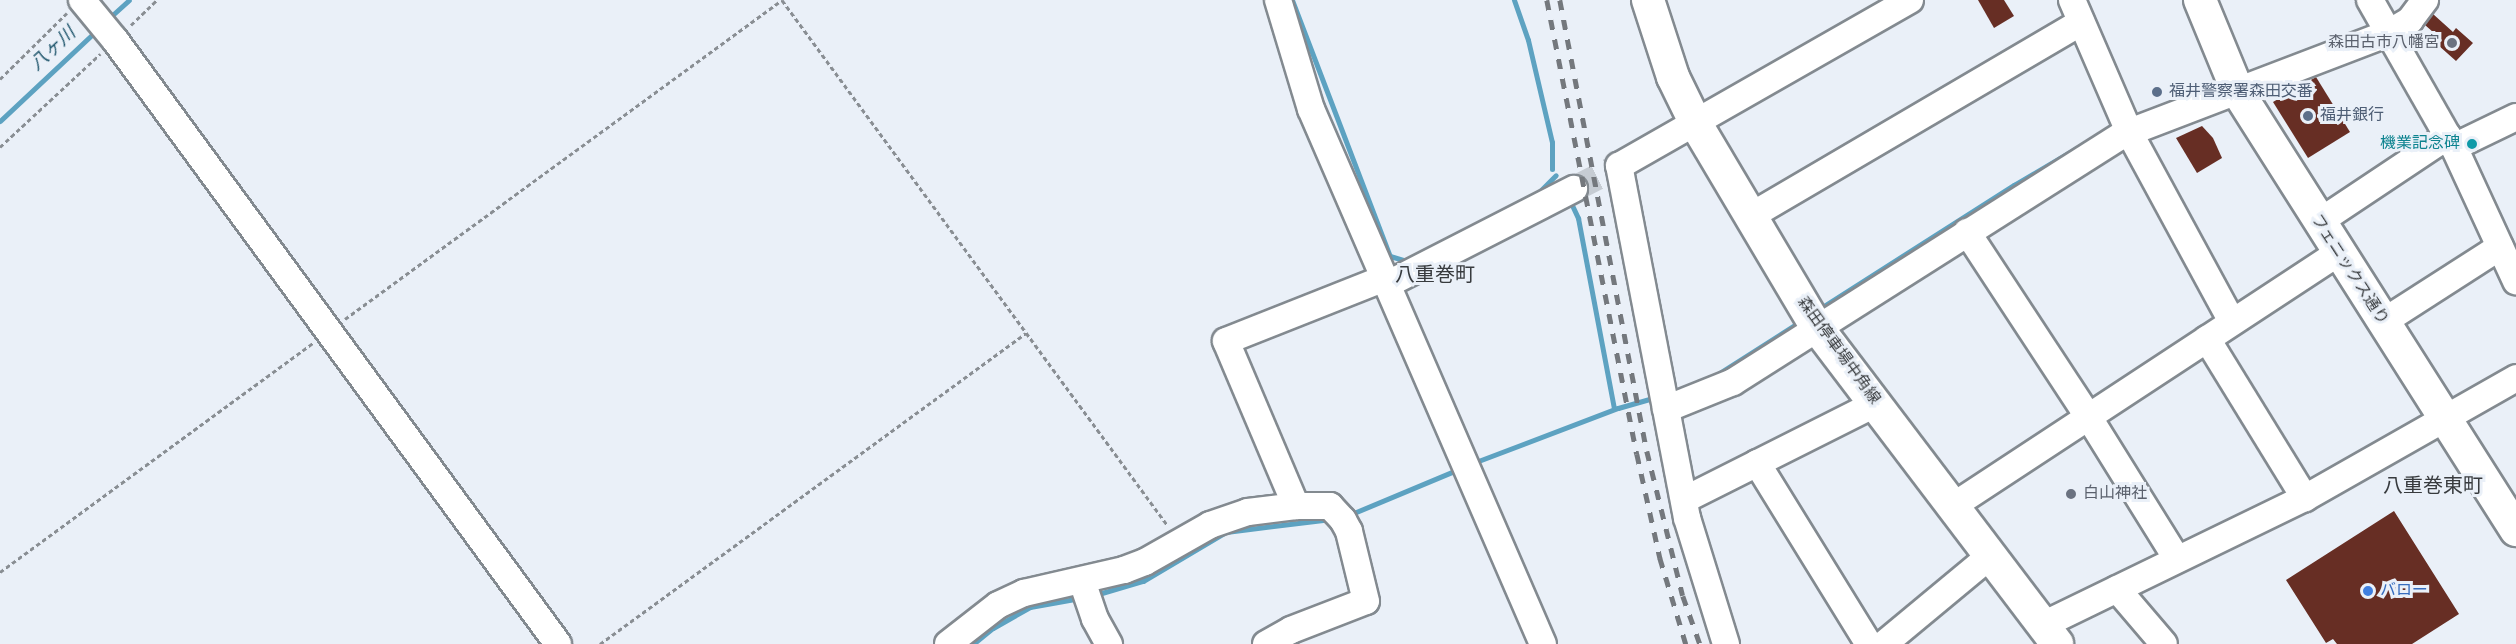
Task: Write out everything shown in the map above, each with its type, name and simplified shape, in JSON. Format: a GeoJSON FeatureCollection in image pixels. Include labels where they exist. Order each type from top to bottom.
{"type":"FeatureCollection","features":[{"type":"Feature","properties":{"kind":"main road","name":"森田停車場中角線"},"geometry":{"type":"LineString","coordinates":[[1648,0],[1673,77],[1696,124],[1749,217],[1811,318],[2050,635]]}},
{"type":"Feature","properties":{"kind":"main road","name":"フェニックス通り"},"geometry":{"type":"LineString","coordinates":[[2200,0],[2238,92],[2338,253],[2516,530]]}},
{"type":"Feature","properties":{"kind":"street"},"geometry":{"type":"LineString","coordinates":[[1278,0],[1311,109],[1543,644]]}},
{"type":"Feature","properties":{"kind":"street"},"geometry":{"type":"LineString","coordinates":[[1726,644],[1684,500],[1619,166],[1910,0]]}},
{"type":"Feature","properties":{"kind":"street"},"geometry":{"type":"LineString","coordinates":[[2370,0],[2387,34],[2451,142],[2516,281]]}},
{"type":"Feature","properties":{"kind":"street"},"geometry":{"type":"LineString","coordinates":[[1666,409],[1733,382],[1811,318],[1966,232],[2129,132],[2387,34],[2410,20],[2425,0]]}},
{"type":"Feature","properties":{"kind":"street"},"geometry":{"type":"LineString","coordinates":[[77,4],[115,40],[558,644]]}},
{"type":"Feature","properties":{"kind":"street"},"geometry":{"type":"LineString","coordinates":[[1749,217],[2076,11],[2129,132],[2232,322]]}},
{"type":"Feature","properties":{"kind":"street"},"geometry":{"type":"LineString","coordinates":[[2319,222],[2451,142],[2516,117]]}},
{"type":"Feature","properties":{"kind":"street"},"geometry":{"type":"LineString","coordinates":[[1296,506],[1226,341],[1386,281],[1574,189]]}},
{"type":"Feature","properties":{"kind":"street"},"geometry":{"type":"LineString","coordinates":[[1966,232],[2088,416],[2178,559]]}},
{"type":"Feature","properties":{"kind":"street"},"geometry":{"type":"LineString","coordinates":[[2383,322],[2500,246]]}},
{"type":"Feature","properties":{"kind":"street"},"geometry":{"type":"LineString","coordinates":[[1953,506],[2338,253]]}},
{"type":"Feature","properties":{"kind":"street"},"geometry":{"type":"LineString","coordinates":[[2207,339],[2305,498]]}},
{"type":"Feature","properties":{"kind":"street"},"geometry":{"type":"LineString","coordinates":[[2050,635],[2117,589],[2305,498],[2446,420],[2516,378]]}},
{"type":"Feature","properties":{"kind":"street"},"geometry":{"type":"LineString","coordinates":[[1684,500],[1875,404]]}},
{"type":"Feature","properties":{"kind":"street"},"geometry":{"type":"LineString","coordinates":[[1757,463],[1869,644]]}},
{"type":"Feature","properties":{"kind":"street"},"geometry":{"type":"LineString","coordinates":[[948,644],[998,605],[1024,593],[1085,590],[1210,525],[1248,512],[1296,506],[1330,506],[1340,516],[1349,531],[1366,601],[1291,630],[1266,644]]}},
{"type":"Feature","properties":{"kind":"street"},"geometry":{"type":"LineString","coordinates":[[1884,644],[1990,556]]}},
{"type":"Feature","properties":{"kind":"street"},"geometry":{"type":"LineString","coordinates":[[2117,589],[2164,644]]}},
{"type":"Feature","properties":{"kind":"street"},"geometry":{"type":"LineString","coordinates":[[1085,590],[1109,644]]}},
{"type":"Feature","properties":{"kind":"path"},"geometry":{"type":"LineString","coordinates":[[0,147],[157,0]]}},
{"type":"Feature","properties":{"kind":"path"},"geometry":{"type":"LineString","coordinates":[[0,572],[782,0],[1180,542]]}},
{"type":"Feature","properties":{"kind":"path"},"geometry":{"type":"LineString","coordinates":[[0,79],[77,4]]}},
{"type":"Feature","properties":{"kind":"path"},"geometry":{"type":"LineString","coordinates":[[600,644],[1026,333]]}},
{"type":"Feature","properties":{"kind":"building"},"geometry":{"type":"Polygon","coordinates":[[[1978,0],[2004,0],[2014,16],[1994,28],[1978,0]]]}},
{"type":"Feature","properties":{"kind":"building"},"geometry":{"type":"Polygon","coordinates":[[[2433,14],[2453,32],[2456,28],[2473,43],[2456,61],[2438,45],[2442,40],[2425,25],[2433,14]]]}},
{"type":"Feature","properties":{"kind":"building"},"geometry":{"type":"Polygon","coordinates":[[[2316,77],[2350,132],[2308,158],[2273,102],[2316,77]]]}},
{"type":"Feature","properties":{"kind":"building"},"geometry":{"type":"Polygon","coordinates":[[[2202,126],[2213,138],[2222,158],[2197,173],[2176,138],[2202,126]]]}},
{"type":"Feature","properties":{"kind":"building"},"geometry":{"type":"Polygon","coordinates":[[[2394,511],[2459,614],[2412,644],[2337,644],[2333,639],[2326,643],[2286,580],[2394,511]]]}},
{"type":"Feature","properties":{"kind":"waterway","name":"八ヶ川"},"geometry":{"type":"LineString","coordinates":[[108,19],[129,0]]}},
{"type":"Feature","properties":{"kind":"waterway"},"geometry":{"type":"LineString","coordinates":[[1292,0],[1390,256],[1406,261],[1410,259]]}},
{"type":"Feature","properties":{"kind":"waterway"},"geometry":{"type":"LineString","coordinates":[[1514,0],[1528,40],[1552,142],[1552,169]]}},
{"type":"Feature","properties":{"kind":"waterway","name":"八ヶ川"},"geometry":{"type":"LineString","coordinates":[[0,121],[97,30]]}},
{"type":"Feature","properties":{"kind":"waterway"},"geometry":{"type":"LineString","coordinates":[[1819,309],[2014,185],[2117,124]]}},
{"type":"Feature","properties":{"kind":"waterway"},"geometry":{"type":"LineString","coordinates":[[1538,193],[1556,175]]}},
{"type":"Feature","properties":{"kind":"waterway"},"geometry":{"type":"LineString","coordinates":[[1571,203],[1578,218],[1614,409]]}},
{"type":"Feature","properties":{"kind":"waterway"},"geometry":{"type":"LineString","coordinates":[[1713,377],[1801,321]]}},
{"type":"Feature","properties":{"kind":"waterway"},"geometry":{"type":"LineString","coordinates":[[1473,463],[1618,408],[1656,397]]}},
{"type":"Feature","properties":{"kind":"waterway"},"geometry":{"type":"LineString","coordinates":[[1349,515],[1459,469]]}},
{"type":"Feature","properties":{"kind":"waterway"},"geometry":{"type":"LineString","coordinates":[[1095,595],[1143,581],[1226,532],[1331,519]]}},
{"type":"Feature","properties":{"kind":"waterway"},"geometry":{"type":"LineString","coordinates":[[973,644],[993,628],[1030,607],[1080,598]]}},
{"type":"Feature","properties":{"kind":"tunnel"},"geometry":{"type":"LineString","coordinates":[[1574,189],[1619,166]]}},
{"type":"Feature","properties":{"kind":"railway"},"geometry":{"type":"LineString","coordinates":[[1547,0],[1637,454],[1660,558],[1686,644]]}},
{"type":"Feature","properties":{"kind":"railway"},"geometry":{"type":"LineString","coordinates":[[1560,0],[1647,451],[1683,596],[1700,644]]}},
{"type":"Feature","properties":{"kind":"place","name":"森田古市八幡宮"},"geometry":{"type":"Point","coordinates":[2452,43]}},
{"type":"Feature","properties":{"kind":"place","name":"福井警察署森田交番"},"geometry":{"type":"Point","coordinates":[2157,92]}},
{"type":"Feature","properties":{"kind":"place","name":"福井銀行"},"geometry":{"type":"Point","coordinates":[2308,116]}},
{"type":"Feature","properties":{"kind":"place","name":"機業記念碑"},"geometry":{"type":"Point","coordinates":[2472,144]}},
{"type":"Feature","properties":{"kind":"place","name":"白山神社"},"geometry":{"type":"Point","coordinates":[2071,494]}},
{"type":"Feature","properties":{"kind":"place","name":"バロー"},"geometry":{"type":"Point","coordinates":[2368,591]}},
{"type":"Feature","properties":{"kind":"district","name":"八重巻町"},"geometry":{"type":"Point","coordinates":[1435,276]}},
{"type":"Feature","properties":{"kind":"district","name":"八重巻東町"},"geometry":{"type":"Point","coordinates":[2433,487]}}]}
